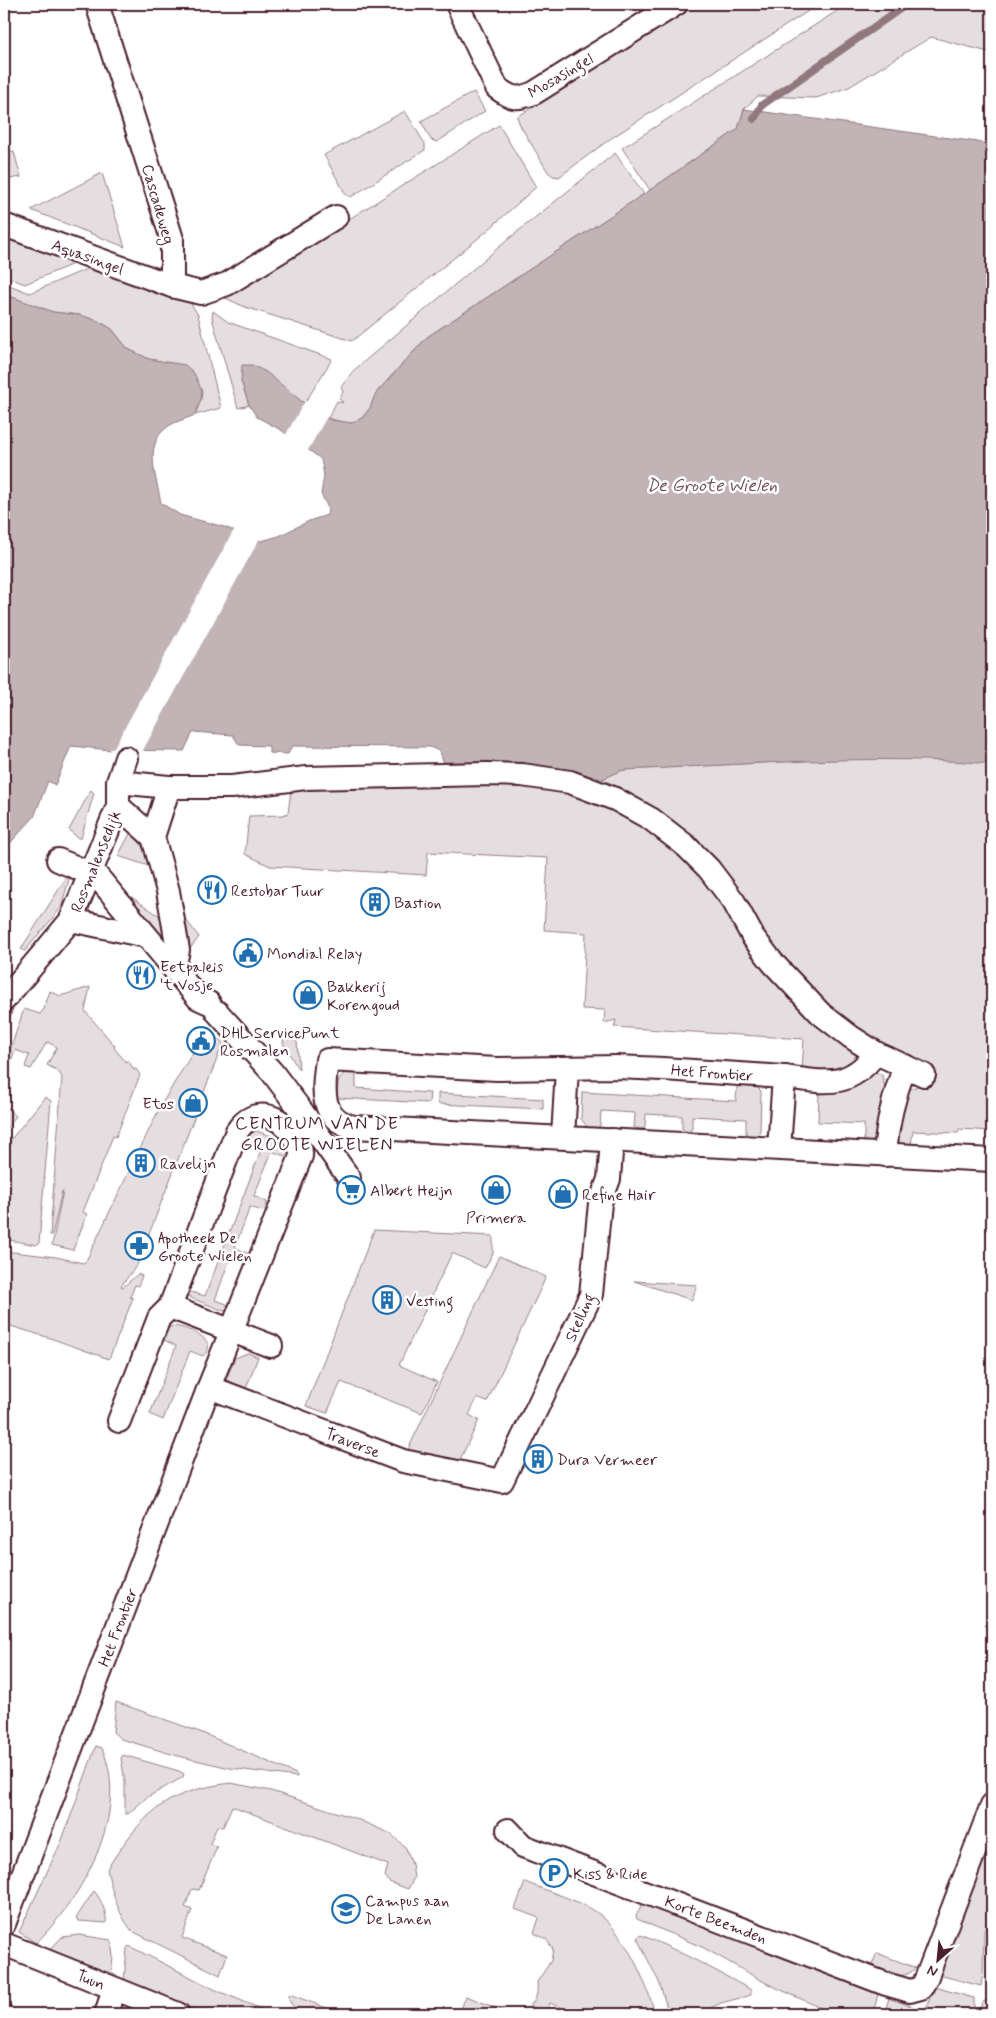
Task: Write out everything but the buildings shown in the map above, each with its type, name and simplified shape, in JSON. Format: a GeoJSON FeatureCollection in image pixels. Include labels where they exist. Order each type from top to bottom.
{"type":"FeatureCollection","features":[{"type":"Feature","properties":{"kind":"street","name":"Cascadeweg"},"geometry":{"type":"LineString","coordinates":[[98,4],[172,239],[172,286]]}},
{"type":"Feature","properties":{"kind":"street","name":"Mosasingel"},"geometry":{"type":"LineString","coordinates":[[457,4],[497,88],[510,97],[521,98],[534,93],[676,4]]}},
{"type":"Feature","properties":{"kind":"street"},"geometry":{"type":"LineString","coordinates":[[172,286],[201,293],[227,284],[336,217]]}},
{"type":"Feature","properties":{"kind":"street","name":"Aquasingel"},"geometry":{"type":"LineString","coordinates":[[4,225],[172,286]]}},
{"type":"Feature","properties":{"kind":"street","name":"Rosmalensedijk"},"geometry":{"type":"LineString","coordinates":[[4,1000],[72,920],[118,806],[118,782],[126,758]]}},
{"type":"Feature","properties":{"kind":"street"},"geometry":{"type":"LineString","coordinates":[[118,782],[169,787],[232,787],[306,778],[522,775],[570,782],[615,799],[651,819],[686,846],[710,869],[734,902],[753,937],[773,964],[821,1014],[876,1053],[914,1070],[895,1093],[887,1130],[885,1155]]}},
{"type":"Feature","properties":{"kind":"street"},"geometry":{"type":"LineString","coordinates":[[153,837],[169,787]]}},
{"type":"Feature","properties":{"kind":"street"},"geometry":{"type":"LineString","coordinates":[[118,806],[153,837],[168,891],[178,950],[174,969]]}},
{"type":"Feature","properties":{"kind":"street"},"geometry":{"type":"LineString","coordinates":[[58,860],[91,872]]}},
{"type":"Feature","properties":{"kind":"street","name":"Het Frontier"},"geometry":{"type":"LineString","coordinates":[[4,1924],[209,1387],[301,1156],[295,1120],[272,1072],[213,1008],[198,998],[97,876],[91,872]]}},
{"type":"Feature","properties":{"kind":"street"},"geometry":{"type":"LineString","coordinates":[[72,920],[146,936]]}},
{"type":"Feature","properties":{"kind":"street","name":"Het Frontier"},"geometry":{"type":"LineString","coordinates":[[325,1100],[323,1088],[327,1060],[497,1069],[635,1068],[819,1082],[836,1081],[856,1074],[865,1068],[876,1053]]}},
{"type":"Feature","properties":{"kind":"street"},"geometry":{"type":"LineString","coordinates":[[563,1137],[567,1069]]}},
{"type":"Feature","properties":{"kind":"street"},"geometry":{"type":"LineString","coordinates":[[780,1149],[784,1078]]}},
{"type":"Feature","properties":{"kind":"street"},"geometry":{"type":"LineString","coordinates":[[295,1120],[325,1100],[328,1108],[338,1121],[354,1127],[992,1160]]}},
{"type":"Feature","properties":{"kind":"street","name":"Het Frontier"},"geometry":{"type":"LineString","coordinates":[[119,1421],[159,1318],[170,1307],[237,1131],[251,1117],[260,1115],[295,1120],[349,1178]]}},
{"type":"Feature","properties":{"kind":"street","name":"Stelling"},"geometry":{"type":"LineString","coordinates":[[502,1481],[591,1295],[600,1203],[609,1179],[612,1140]]}},
{"type":"Feature","properties":{"kind":"street"},"geometry":{"type":"LineString","coordinates":[[170,1307],[271,1346]]}},
{"type":"Feature","properties":{"kind":"street","name":"Traverse"},"geometry":{"type":"LineString","coordinates":[[209,1387],[403,1461],[502,1481]]}},
{"type":"Feature","properties":{"kind":"street","name":"Korte Beemden"},"geometry":{"type":"LineString","coordinates":[[508,1830],[523,1846],[886,1984],[910,1991],[922,1988],[926,1979],[992,1805]]}},
{"type":"Feature","properties":{"kind":"street","name":"Tuun"},"geometry":{"type":"LineString","coordinates":[[4,1944],[178,2014]]}},
{"type":"Feature","properties":{"kind":"street"},"geometry":{"type":"LineString","coordinates":[[106,2014],[114,1989]]}},
{"type":"Feature","properties":{"kind":"shaded area"},"geometry":{"type":"Polygon","coordinates":[[[694,4],[819,4],[610,139],[559,177],[553,176],[548,172],[517,117],[694,4]]]}},
{"type":"Feature","properties":{"kind":"shaded area"},"geometry":{"type":"Polygon","coordinates":[[[848,4],[992,4],[992,53],[931,37],[849,87],[816,98],[758,96],[744,109],[738,129],[650,190],[622,148],[848,4]]]}},
{"type":"Feature","properties":{"kind":"shaded area"},"geometry":{"type":"Polygon","coordinates":[[[474,92],[485,111],[437,142],[431,140],[421,121],[474,92]]]}},
{"type":"Feature","properties":{"kind":"shaded area"},"geometry":{"type":"Polygon","coordinates":[[[405,111],[425,144],[425,150],[351,197],[346,195],[324,155],[405,111]]]}},
{"type":"Feature","properties":{"kind":"shaded area"},"geometry":{"type":"Polygon","coordinates":[[[499,125],[536,187],[487,231],[352,341],[245,307],[223,297],[228,295],[499,125]]]}},
{"type":"Feature","properties":{"kind":"shaded area"},"geometry":{"type":"Polygon","coordinates":[[[4,150],[14,152],[21,177],[4,180],[4,150]]]}},
{"type":"Feature","properties":{"kind":"shaded area"},"geometry":{"type":"Polygon","coordinates":[[[615,153],[644,194],[427,337],[376,393],[370,408],[362,418],[352,423],[328,418],[337,401],[343,402],[339,399],[343,392],[341,387],[353,371],[511,237],[615,153]]]}},
{"type":"Feature","properties":{"kind":"shaded area"},"geometry":{"type":"Polygon","coordinates":[[[102,173],[125,247],[31,210],[102,173]]]}},
{"type":"Feature","properties":{"kind":"shaded area"},"geometry":{"type":"Polygon","coordinates":[[[4,234],[78,262],[25,284],[4,276],[4,234]]]}},
{"type":"Feature","properties":{"kind":"shaded area"},"geometry":{"type":"Polygon","coordinates":[[[89,268],[164,296],[190,302],[198,315],[221,408],[195,415],[201,399],[161,361],[149,359],[128,349],[112,329],[98,321],[80,315],[53,312],[4,294],[4,283],[30,293],[89,268]]]}},
{"type":"Feature","properties":{"kind":"shaded area"},"geometry":{"type":"Polygon","coordinates":[[[213,311],[228,322],[332,359],[305,403],[241,381],[249,405],[238,408],[212,318],[213,311]]]}},
{"type":"Feature","properties":{"kind":"shaded area"},"geometry":{"type":"Polygon","coordinates":[[[859,758],[940,759],[992,764],[992,1131],[959,1129],[958,1133],[913,1131],[911,1145],[894,1145],[900,1106],[904,1097],[909,1090],[917,1086],[927,1086],[934,1069],[887,1048],[845,1021],[808,987],[764,938],[680,828],[652,807],[618,790],[619,787],[602,779],[623,770],[859,758]]]}},
{"type":"Feature","properties":{"kind":"shaded area"},"geometry":{"type":"Polygon","coordinates":[[[478,784],[563,790],[630,815],[671,843],[859,1053],[860,1058],[843,1069],[802,1070],[804,1039],[614,1027],[616,1020],[604,1023],[605,1010],[582,1009],[586,933],[544,930],[548,858],[428,852],[426,875],[270,866],[245,854],[249,816],[283,815],[288,813],[291,791],[323,786],[478,784]]]}},
{"type":"Feature","properties":{"kind":"shaded area"},"geometry":{"type":"Polygon","coordinates":[[[91,790],[94,793],[81,838],[78,838],[69,830],[91,790]]]}},
{"type":"Feature","properties":{"kind":"shaded area"},"geometry":{"type":"Polygon","coordinates":[[[132,830],[155,868],[118,856],[132,830]]]}},
{"type":"Feature","properties":{"kind":"shaded area"},"geometry":{"type":"Polygon","coordinates":[[[68,875],[69,879],[61,908],[25,951],[21,949],[68,875]]]}},
{"type":"Feature","properties":{"kind":"shaded area"},"geometry":{"type":"Polygon","coordinates":[[[121,890],[164,919],[169,948],[121,890]]]}},
{"type":"Feature","properties":{"kind":"shaded area"},"geometry":{"type":"Polygon","coordinates":[[[180,912],[199,937],[186,954],[180,912]]]}},
{"type":"Feature","properties":{"kind":"shaded area"},"geometry":{"type":"Polygon","coordinates":[[[90,987],[85,1011],[126,1062],[128,1060],[134,1070],[136,1069],[140,1075],[116,1137],[113,1136],[83,1212],[87,1214],[73,1250],[52,1245],[63,1191],[52,1235],[50,1235],[62,1077],[58,1071],[47,1065],[57,1047],[47,1042],[31,1069],[25,1067],[29,1055],[15,1050],[10,1064],[6,1062],[24,1009],[40,1014],[44,1009],[50,991],[60,996],[90,987]]]}},
{"type":"Feature","properties":{"kind":"shaded area"},"geometry":{"type":"Polygon","coordinates":[[[13,1004],[14,1006],[4,1037],[4,1013],[13,1004]]]}},
{"type":"Feature","properties":{"kind":"shaded area"},"geometry":{"type":"Polygon","coordinates":[[[207,1029],[223,1043],[137,1265],[121,1286],[123,1287],[138,1274],[142,1276],[138,1286],[135,1285],[130,1297],[133,1298],[109,1359],[4,1324],[4,1251],[56,1257],[83,1263],[86,1261],[161,1105],[207,1029]]]}},
{"type":"Feature","properties":{"kind":"shaded area"},"geometry":{"type":"Polygon","coordinates":[[[284,1038],[297,1041],[299,1070],[283,1043],[284,1038]]]}},
{"type":"Feature","properties":{"kind":"shaded area"},"geometry":{"type":"Polygon","coordinates":[[[347,1072],[356,1072],[356,1088],[430,1093],[429,1103],[337,1098],[339,1080],[347,1072]]]}},
{"type":"Feature","properties":{"kind":"shaded area"},"geometry":{"type":"Polygon","coordinates":[[[876,1072],[882,1075],[885,1088],[875,1144],[864,1142],[864,1124],[818,1122],[819,1090],[876,1072]]]}},
{"type":"Feature","properties":{"kind":"shaded area"},"geometry":{"type":"Polygon","coordinates":[[[740,1085],[756,1086],[761,1091],[760,1130],[754,1137],[748,1137],[746,1133],[746,1119],[692,1116],[692,1129],[688,1132],[682,1129],[682,1116],[646,1114],[643,1129],[634,1128],[635,1113],[601,1111],[600,1126],[596,1129],[588,1128],[581,1119],[582,1092],[736,1101],[737,1087],[740,1085]]]}},
{"type":"Feature","properties":{"kind":"shaded area"},"geometry":{"type":"Polygon","coordinates":[[[438,1093],[543,1099],[543,1109],[438,1104],[438,1093]]]}},
{"type":"Feature","properties":{"kind":"shaded area"},"geometry":{"type":"Polygon","coordinates":[[[45,1097],[51,1101],[39,1243],[36,1245],[4,1239],[4,1148],[45,1097]]]}},
{"type":"Feature","properties":{"kind":"shaded area"},"geometry":{"type":"Polygon","coordinates":[[[4,1106],[9,1108],[16,1116],[4,1132],[4,1106]]]}},
{"type":"Feature","properties":{"kind":"shaded area"},"geometry":{"type":"Polygon","coordinates":[[[256,1131],[281,1139],[289,1148],[289,1152],[284,1156],[272,1151],[254,1196],[267,1202],[265,1210],[262,1211],[250,1207],[235,1247],[247,1253],[245,1261],[230,1258],[215,1300],[227,1304],[228,1309],[224,1311],[191,1298],[188,1295],[191,1292],[205,1296],[261,1150],[246,1142],[249,1135],[256,1131]]]}},
{"type":"Feature","properties":{"kind":"shaded area"},"geometry":{"type":"Polygon","coordinates":[[[374,1230],[493,1236],[493,1253],[485,1268],[452,1253],[399,1365],[437,1382],[422,1413],[341,1382],[327,1413],[306,1406],[374,1230]]]}},
{"type":"Feature","properties":{"kind":"shaded area"},"geometry":{"type":"Polygon","coordinates":[[[499,1256],[546,1277],[487,1402],[477,1398],[469,1415],[479,1420],[458,1464],[407,1452],[499,1256]]]}},
{"type":"Feature","properties":{"kind":"shaded area"},"geometry":{"type":"Polygon","coordinates":[[[634,1281],[697,1285],[692,1300],[634,1281]]]}},
{"type":"Feature","properties":{"kind":"shaded area"},"geometry":{"type":"Polygon","coordinates":[[[173,1326],[200,1335],[208,1345],[208,1350],[203,1356],[190,1351],[163,1420],[150,1414],[176,1346],[162,1339],[168,1328],[173,1326]]]}},
{"type":"Feature","properties":{"kind":"shaded area"},"geometry":{"type":"Polygon","coordinates":[[[248,1353],[258,1357],[245,1391],[224,1384],[235,1358],[248,1353]]]}},
{"type":"Feature","properties":{"kind":"shaded area"},"geometry":{"type":"Polygon","coordinates":[[[116,1702],[200,1732],[296,1774],[297,1777],[230,1768],[178,1756],[121,1739],[113,1732],[116,1702]]]}},
{"type":"Feature","properties":{"kind":"shaded area"},"geometry":{"type":"Polygon","coordinates":[[[96,1746],[102,1748],[109,1773],[110,1800],[106,1826],[97,1853],[85,1879],[70,1903],[36,1943],[19,1932],[62,1840],[96,1746]]]}},
{"type":"Feature","properties":{"kind":"shaded area"},"geometry":{"type":"Polygon","coordinates":[[[123,1755],[179,1771],[184,1774],[183,1777],[146,1798],[128,1814],[125,1814],[125,1782],[121,1758],[123,1755]]]}},
{"type":"Feature","properties":{"kind":"shaded area"},"geometry":{"type":"Polygon","coordinates":[[[231,1783],[271,1791],[357,1819],[391,1834],[406,1848],[412,1864],[414,1878],[408,1889],[389,1882],[385,1876],[388,1865],[232,1806],[223,1827],[217,1826],[210,1844],[217,1847],[199,1890],[192,1889],[185,1907],[192,1910],[182,1938],[227,1955],[220,1975],[132,1931],[122,1917],[107,1869],[132,1833],[157,1808],[189,1792],[231,1783]]]}},
{"type":"Feature","properties":{"kind":"shaded area"},"geometry":{"type":"Polygon","coordinates":[[[992,1836],[992,1913],[984,1930],[981,1986],[939,1975],[992,1836]]]}},
{"type":"Feature","properties":{"kind":"shaded area"},"geometry":{"type":"Polygon","coordinates":[[[525,1882],[584,1905],[609,1923],[634,1960],[647,1988],[655,2014],[577,2014],[550,2003],[546,2013],[530,2006],[536,1995],[537,1982],[551,1961],[553,1949],[546,1939],[534,1933],[539,1918],[515,1909],[525,1882]]]}},
{"type":"Feature","properties":{"kind":"shaded area"},"geometry":{"type":"Polygon","coordinates":[[[94,1891],[103,1906],[106,1923],[79,1921],[76,1918],[94,1891]]]}},
{"type":"Feature","properties":{"kind":"shaded area"},"geometry":{"type":"Polygon","coordinates":[[[642,1904],[878,1994],[873,2014],[834,2014],[766,1983],[704,1948],[637,1919],[636,1915],[642,1904]]]}},
{"type":"Feature","properties":{"kind":"shaded area"},"geometry":{"type":"Polygon","coordinates":[[[992,1923],[992,1990],[987,1988],[989,1972],[988,1947],[992,1923]]]}},
{"type":"Feature","properties":{"kind":"shaded area"},"geometry":{"type":"Polygon","coordinates":[[[79,1935],[111,1940],[113,1957],[111,1976],[47,1953],[62,1937],[79,1935]]]}},
{"type":"Feature","properties":{"kind":"shaded area"},"geometry":{"type":"Polygon","coordinates":[[[641,1935],[724,1975],[751,1990],[751,1995],[721,2003],[698,2014],[669,2014],[659,1982],[637,1938],[641,1935]]]}},
{"type":"Feature","properties":{"kind":"shaded area"},"geometry":{"type":"Polygon","coordinates":[[[129,1946],[216,1990],[273,2014],[206,2014],[124,1981],[127,1948],[129,1946]]]}},
{"type":"Feature","properties":{"kind":"shaded area"},"geometry":{"type":"Polygon","coordinates":[[[877,1953],[916,1968],[905,1975],[883,1972],[871,1967],[877,1953]]]}},
{"type":"Feature","properties":{"kind":"shaded area"},"geometry":{"type":"Polygon","coordinates":[[[934,1987],[974,1998],[974,2006],[969,2014],[884,2014],[889,1998],[924,2011],[934,1987]]]}},
{"type":"Feature","properties":{"kind":"shaded area"},"geometry":{"type":"Polygon","coordinates":[[[289,1994],[343,2014],[314,2014],[299,2011],[290,2002],[289,1994]]]}},
{"type":"Feature","properties":{"kind":"shaded area"},"geometry":{"type":"Polygon","coordinates":[[[466,1996],[512,2014],[459,2014],[466,1996]]]}},
{"type":"Feature","properties":{"kind":"shaded area"},"geometry":{"type":"Polygon","coordinates":[[[984,2001],[992,2003],[992,2014],[976,2014],[984,2001]]]}},
{"type":"Feature","properties":{"kind":"shaded area"},"geometry":{"type":"Polygon","coordinates":[[[761,2009],[797,2014],[730,2014],[761,2009]]]}},
{"type":"Feature","properties":{"kind":"water","name":"De Groote Wielen"},"geometry":{"type":"Polygon","coordinates":[[[744,109],[992,144],[992,764],[900,760],[808,761],[623,770],[602,779],[538,765],[444,763],[439,751],[430,747],[292,746],[288,754],[269,753],[269,746],[239,745],[233,735],[193,732],[184,751],[111,750],[71,746],[55,785],[48,781],[34,817],[4,850],[4,294],[53,312],[80,315],[98,321],[112,329],[128,349],[149,359],[185,365],[194,373],[202,391],[195,415],[166,428],[159,435],[155,444],[153,463],[161,503],[180,515],[224,527],[261,541],[279,536],[309,521],[327,515],[328,508],[321,494],[324,476],[321,459],[281,430],[257,417],[249,405],[241,381],[242,365],[252,365],[266,372],[300,400],[330,420],[352,423],[362,418],[370,408],[376,393],[427,337],[650,190],[738,129],[744,109]]]}},
{"type":"Feature","properties":{"kind":"pier"},"geometry":{"type":"Polygon","coordinates":[[[305,401],[328,415],[307,452],[285,436],[305,401]]]}},
{"type":"Feature","properties":{"kind":"pier"},"geometry":{"type":"Polygon","coordinates":[[[235,528],[260,538],[143,750],[147,752],[110,752],[110,749],[113,749],[235,528]]]}},
{"type":"Feature","properties":{"kind":"waterway"},"geometry":{"type":"LineString","coordinates":[[754,119],[762,105],[907,4]]}},
{"type":"Feature","properties":{"kind":"place","name":"Restobar Tuur"},"geometry":{"type":"Point","coordinates":[212,890]}},
{"type":"Feature","properties":{"kind":"place","name":"Bastion"},"geometry":{"type":"Point","coordinates":[375,902]}},
{"type":"Feature","properties":{"kind":"place","name":"Mondial Relay"},"geometry":{"type":"Point","coordinates":[248,953]}},
{"type":"Feature","properties":{"kind":"place","name":"Eetpaleis 't Vosje"},"geometry":{"type":"Point","coordinates":[141,975]}},
{"type":"Feature","properties":{"kind":"place","name":"Bakkerij Korengoud"},"geometry":{"type":"Point","coordinates":[308,995]}},
{"type":"Feature","properties":{"kind":"place","name":"DHL ServicePunt Rosmalen"},"geometry":{"type":"Point","coordinates":[201,1041]}},
{"type":"Feature","properties":{"kind":"place","name":"Etos"},"geometry":{"type":"Point","coordinates":[193,1103]}},
{"type":"Feature","properties":{"kind":"place","name":"Ravelijn"},"geometry":{"type":"Point","coordinates":[141,1163]}},
{"type":"Feature","properties":{"kind":"place","name":"Albert Heijn"},"geometry":{"type":"Point","coordinates":[351,1190]}},
{"type":"Feature","properties":{"kind":"place","name":"Primera"},"geometry":{"type":"Point","coordinates":[496,1190]}},
{"type":"Feature","properties":{"kind":"place","name":"Refine Hair"},"geometry":{"type":"Point","coordinates":[563,1194]}},
{"type":"Feature","properties":{"kind":"place","name":"Apotheek De Groote Wielen"},"geometry":{"type":"Point","coordinates":[139,1246]}},
{"type":"Feature","properties":{"kind":"place","name":"Vesting"},"geometry":{"type":"Point","coordinates":[387,1300]}},
{"type":"Feature","properties":{"kind":"place","name":"Dura Vermeer"},"geometry":{"type":"Point","coordinates":[538,1459]}},
{"type":"Feature","properties":{"kind":"place","name":"Kiss & Ride"},"geometry":{"type":"Point","coordinates":[554,1873]}},
{"type":"Feature","properties":{"kind":"place","name":"Campus aan De Lanen"},"geometry":{"type":"Point","coordinates":[346,1909]}},
{"type":"Feature","properties":{"kind":"district","name":"CENTRUM VAN DE GROOTE WIELEN"},"geometry":{"type":"Point","coordinates":[317,1133]}}]}
